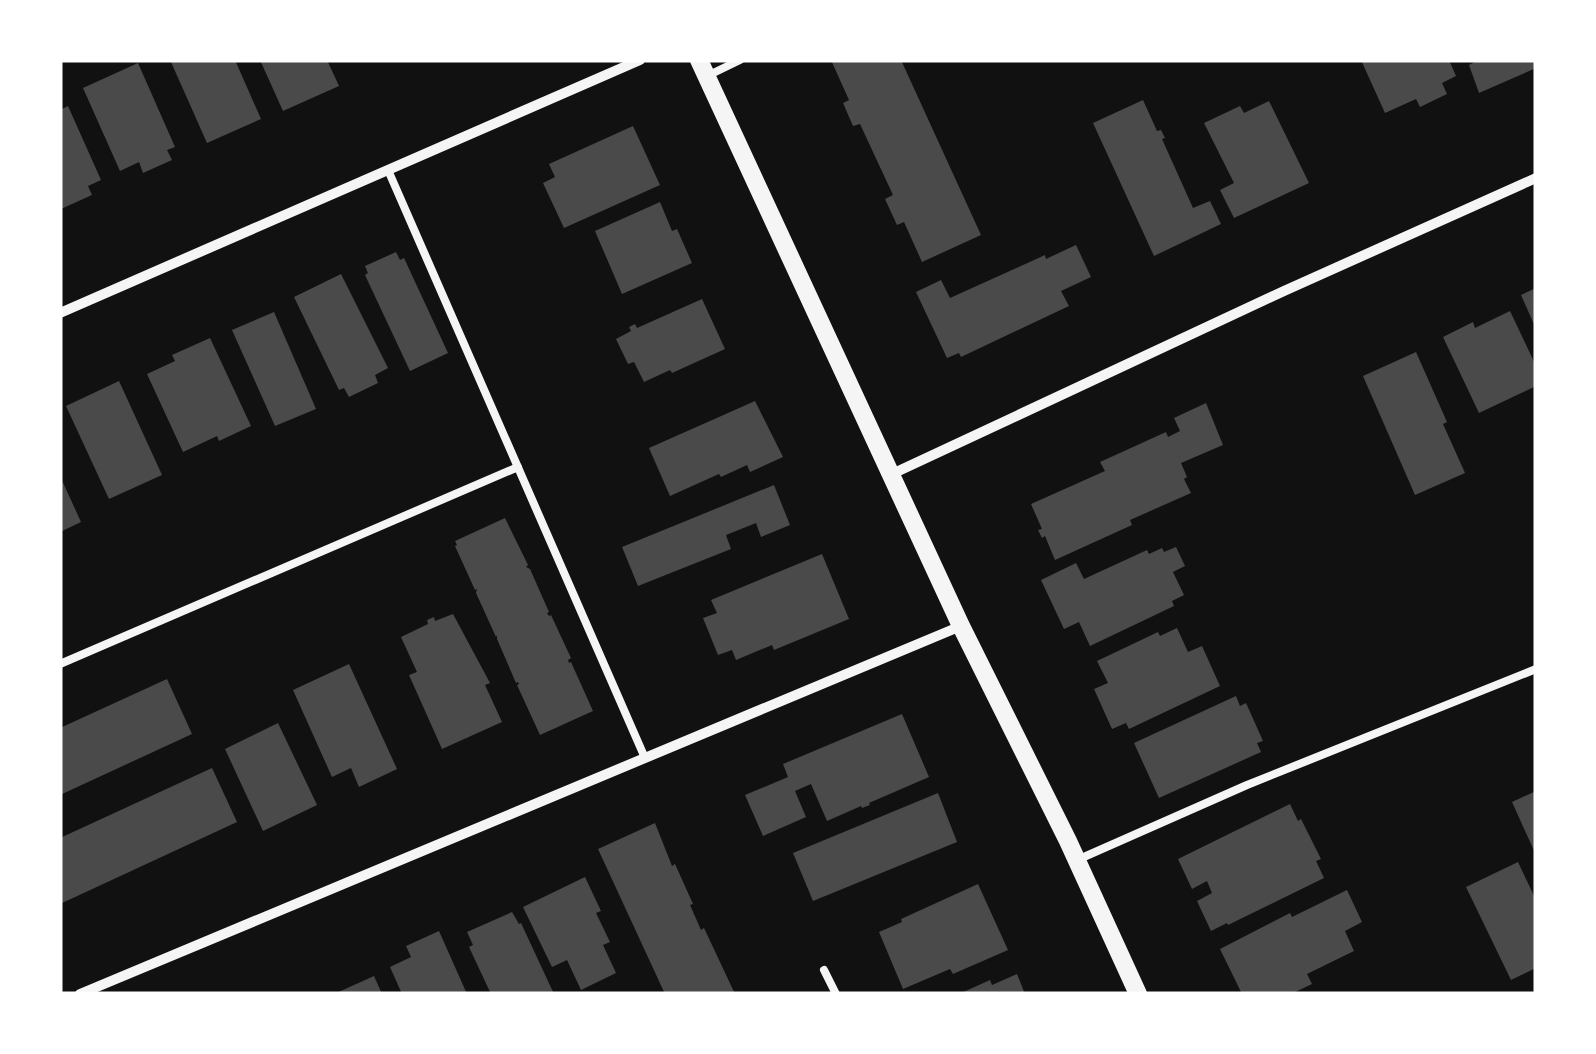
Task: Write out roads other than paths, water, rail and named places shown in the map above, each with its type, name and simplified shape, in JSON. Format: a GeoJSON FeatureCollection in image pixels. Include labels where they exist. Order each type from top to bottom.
{"type":"FeatureCollection","features":[{"type":"Feature","properties":{"kind":"street"},"geometry":{"type":"LineString","coordinates":[[60,313],[640,60]]}},
{"type":"Feature","properties":{"kind":"street"},"geometry":{"type":"LineString","coordinates":[[703,68],[1138,994]]}},
{"type":"Feature","properties":{"kind":"street"},"geometry":{"type":"LineString","coordinates":[[892,474],[1536,178]]}},
{"type":"Feature","properties":{"kind":"street"},"geometry":{"type":"LineString","coordinates":[[80,994],[962,626]]}},
{"type":"Feature","properties":{"kind":"lane"},"geometry":{"type":"LineString","coordinates":[[703,68],[740,60]]}},
{"type":"Feature","properties":{"kind":"lane"},"geometry":{"type":"LineString","coordinates":[[388,170],[645,758]]}},
{"type":"Feature","properties":{"kind":"lane"},"geometry":{"type":"LineString","coordinates":[[60,664],[518,467]]}},
{"type":"Feature","properties":{"kind":"lane"},"geometry":{"type":"LineString","coordinates":[[1077,860],[1248,785],[1536,668]]}},
{"type":"Feature","properties":{"kind":"lane"},"geometry":{"type":"LineString","coordinates":[[824,970],[836,994]]}}]}
